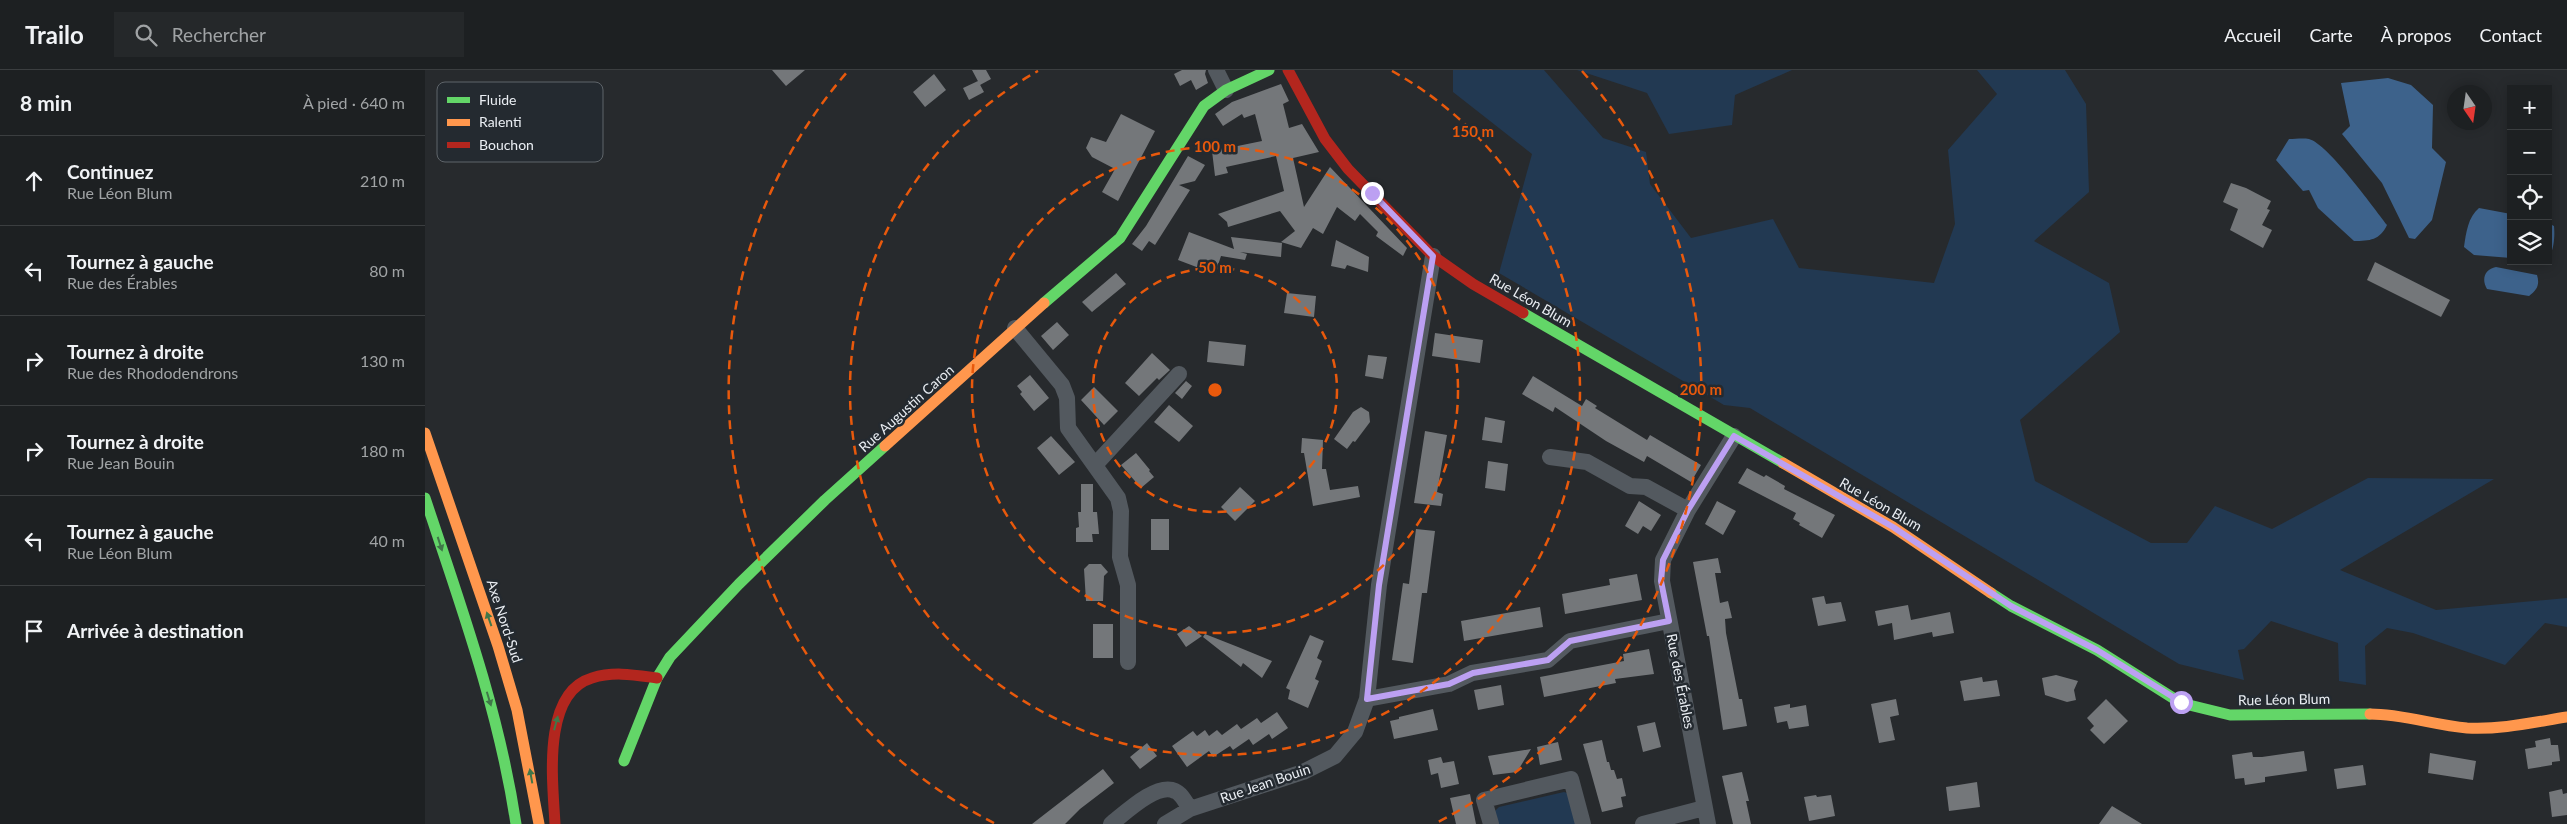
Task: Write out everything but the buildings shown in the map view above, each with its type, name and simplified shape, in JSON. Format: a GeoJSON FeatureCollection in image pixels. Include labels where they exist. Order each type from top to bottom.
{"type":"FeatureCollection","features":[{"type":"Feature","properties":{"kind":"main road","name":"Rue Augustin Caron"},"geometry":{"type":"LineString","coordinates":[[624,761],[657,678],[670,657],[739,584],[825,500],[1015,328],[1120,238],[1204,106],[1227,90],[1269,70]]}},
{"type":"Feature","properties":{"kind":"main road","name":"Rue Léon Blum"},"geometry":{"type":"LineString","coordinates":[[1288,70],[1325,139],[1348,169],[1433,256],[1473,284],[1893,527],[2011,606],[2097,650],[2166,695],[2196,708],[2248,716],[2386,714],[2467,728],[2499,727],[2567,717]]}},
{"type":"Feature","properties":{"kind":"main road","name":"Axe Nord-Sud"},"geometry":{"type":"LineString","coordinates":[[425,433],[498,646],[517,710],[539,824]]}},
{"type":"Feature","properties":{"kind":"main road"},"geometry":{"type":"LineString","coordinates":[[425,498],[499,732],[510,779],[516,824]]}},
{"type":"Feature","properties":{"kind":"main road"},"geometry":{"type":"LineString","coordinates":[[555,824],[552,742],[556,720],[567,696],[584,679],[593,676],[617,672],[657,678]]}},
{"type":"Feature","properties":{"kind":"street"},"geometry":{"type":"LineString","coordinates":[[1216,70],[1227,90]]}},
{"type":"Feature","properties":{"kind":"street","name":"Rue Jean Bouin"},"geometry":{"type":"LineString","coordinates":[[1165,824],[1190,809],[1303,772],[1335,756],[1355,732],[1367,699],[1379,585],[1433,256]]}},
{"type":"Feature","properties":{"kind":"street"},"geometry":{"type":"LineString","coordinates":[[1015,328],[1062,385],[1067,398],[1069,428],[1118,498],[1121,511],[1120,557],[1128,585],[1128,662]]}},
{"type":"Feature","properties":{"kind":"street"},"geometry":{"type":"LineString","coordinates":[[1095,465],[1179,374]]}},
{"type":"Feature","properties":{"kind":"street","name":"Rue des Érables"},"geometry":{"type":"LineString","coordinates":[[1706,816],[1661,581],[1663,560],[1688,510],[1734,436]]}},
{"type":"Feature","properties":{"kind":"street"},"geometry":{"type":"LineString","coordinates":[[1549,457],[1587,462],[1630,486],[1646,487],[1688,510]]}},
{"type":"Feature","properties":{"kind":"street"},"geometry":{"type":"LineString","coordinates":[[1367,699],[1449,684],[1473,673],[1548,660],[1570,641],[1669,621]]}},
{"type":"Feature","properties":{"kind":"street"},"geometry":{"type":"LineString","coordinates":[[1491,824],[1484,800],[1571,778],[1583,824]]}},
{"type":"Feature","properties":{"kind":"street"},"geometry":{"type":"LineString","coordinates":[[1111,824],[1153,792],[1167,788],[1177,791],[1190,809]]}},
{"type":"Feature","properties":{"kind":"street"},"geometry":{"type":"LineString","coordinates":[[1643,824],[1706,816]]}},
{"type":"Feature","properties":{"kind":"shaded area"},"geometry":{"type":"Polygon","coordinates":[[[1453,70],[1544,70],[1603,138],[1646,152],[1650,184],[1691,238],[1773,219],[1799,268],[1934,283],[1955,224],[1948,150],[1997,94],[1977,70],[2065,70],[2086,104],[2089,192],[2034,241],[2109,283],[2120,332],[2020,420],[2035,481],[2151,543],[2187,543],[2215,506],[2272,529],[2368,478],[2494,479],[2340,570],[2436,610],[2567,598],[2567,627],[2545,623],[2505,665],[2413,633],[2387,628],[2365,646],[2366,685],[2339,681],[2338,643],[2271,621],[2244,649],[2238,650],[2244,680],[2179,664],[1750,408],[1724,405],[1499,273],[1532,154],[1453,92],[1453,70]]]}},
{"type":"Feature","properties":{"kind":"shaded area"},"geometry":{"type":"Polygon","coordinates":[[[1577,70],[1792,70],[1735,95],[1732,125],[1669,134],[1647,93],[1577,70]]]}},
{"type":"Feature","properties":{"kind":"shaded area"},"geometry":{"type":"Polygon","coordinates":[[[2388,78],[2411,85],[2433,105],[2432,148],[2446,162],[2432,220],[2415,239],[2409,238],[2382,183],[2342,134],[2350,126],[2341,83],[2388,78]]]}},
{"type":"Feature","properties":{"kind":"shaded area"},"geometry":{"type":"Polygon","coordinates":[[[2289,139],[2309,139],[2317,143],[2350,177],[2387,225],[2378,237],[2365,241],[2354,241],[2318,208],[2309,190],[2303,191],[2276,160],[2289,139]]]}},
{"type":"Feature","properties":{"kind":"shaded area"},"geometry":{"type":"Polygon","coordinates":[[[2479,208],[2507,213],[2507,258],[2474,255],[2464,247],[2470,221],[2479,208]]]}},
{"type":"Feature","properties":{"kind":"shaded area"},"geometry":{"type":"Polygon","coordinates":[[[2552,225],[2554,226],[2552,251],[2552,225]]]}},
{"type":"Feature","properties":{"kind":"shaded area"},"geometry":{"type":"Polygon","coordinates":[[[2496,267],[2537,275],[2537,287],[2529,296],[2487,289],[2484,282],[2485,275],[2489,270],[2496,267]]]}},
{"type":"Feature","properties":{"kind":"shaded area"},"geometry":{"type":"Polygon","coordinates":[[[1564,792],[1567,793],[1578,824],[1495,824],[1495,811],[1499,807],[1564,792]]]}},
{"type":"Feature","properties":{"kind":"traffic: fast"},"geometry":{"type":"LineString","coordinates":[[1044,303],[1120,238],[1204,106],[1226,90],[1269,70]]}},
{"type":"Feature","properties":{"kind":"traffic: fast"},"geometry":{"type":"LineString","coordinates":[[1523,313],[1783,463]]}},
{"type":"Feature","properties":{"kind":"traffic: fast"},"geometry":{"type":"LineString","coordinates":[[624,761],[657,678],[670,657],[739,584],[825,500],[885,446]]}},
{"type":"Feature","properties":{"kind":"traffic: fast"},"geometry":{"type":"LineString","coordinates":[[425,498],[478,659],[500,741],[516,824]]}},
{"type":"Feature","properties":{"kind":"traffic: fast"},"geometry":{"type":"LineString","coordinates":[[1991,593],[2011,606],[2097,650],[2181,703],[2230,715],[2370,714]]}},
{"type":"Feature","properties":{"kind":"traffic: slow"},"geometry":{"type":"LineString","coordinates":[[885,446],[1044,303]]}},
{"type":"Feature","properties":{"kind":"traffic: slow"},"geometry":{"type":"LineString","coordinates":[[425,433],[498,646],[517,710],[539,824]]}},
{"type":"Feature","properties":{"kind":"traffic: slow"},"geometry":{"type":"LineString","coordinates":[[1783,463],[1893,527],[1991,593]]}},
{"type":"Feature","properties":{"kind":"traffic: slow"},"geometry":{"type":"LineString","coordinates":[[2370,714],[2382,714],[2467,728],[2492,728],[2567,717]]}},
{"type":"Feature","properties":{"kind":"traffic: jam"},"geometry":{"type":"LineString","coordinates":[[1288,70],[1325,139],[1348,169],[1433,256],[1473,284],[1523,313]]}},
{"type":"Feature","properties":{"kind":"traffic: jam"},"geometry":{"type":"LineString","coordinates":[[555,824],[552,764],[557,720],[564,702],[576,687],[592,678],[624,674],[657,678]]}},
{"type":"Feature","properties":{"kind":"route"},"geometry":{"type":"LineString","coordinates":[[1372,193],[1433,256],[1379,585],[1367,699],[1449,684],[1473,673],[1548,660],[1570,641],[1669,621],[1661,581],[1663,560],[1688,510],[1734,436],[1893,527],[2011,606],[2097,650],[2166,695],[2181,702]]}}]}
